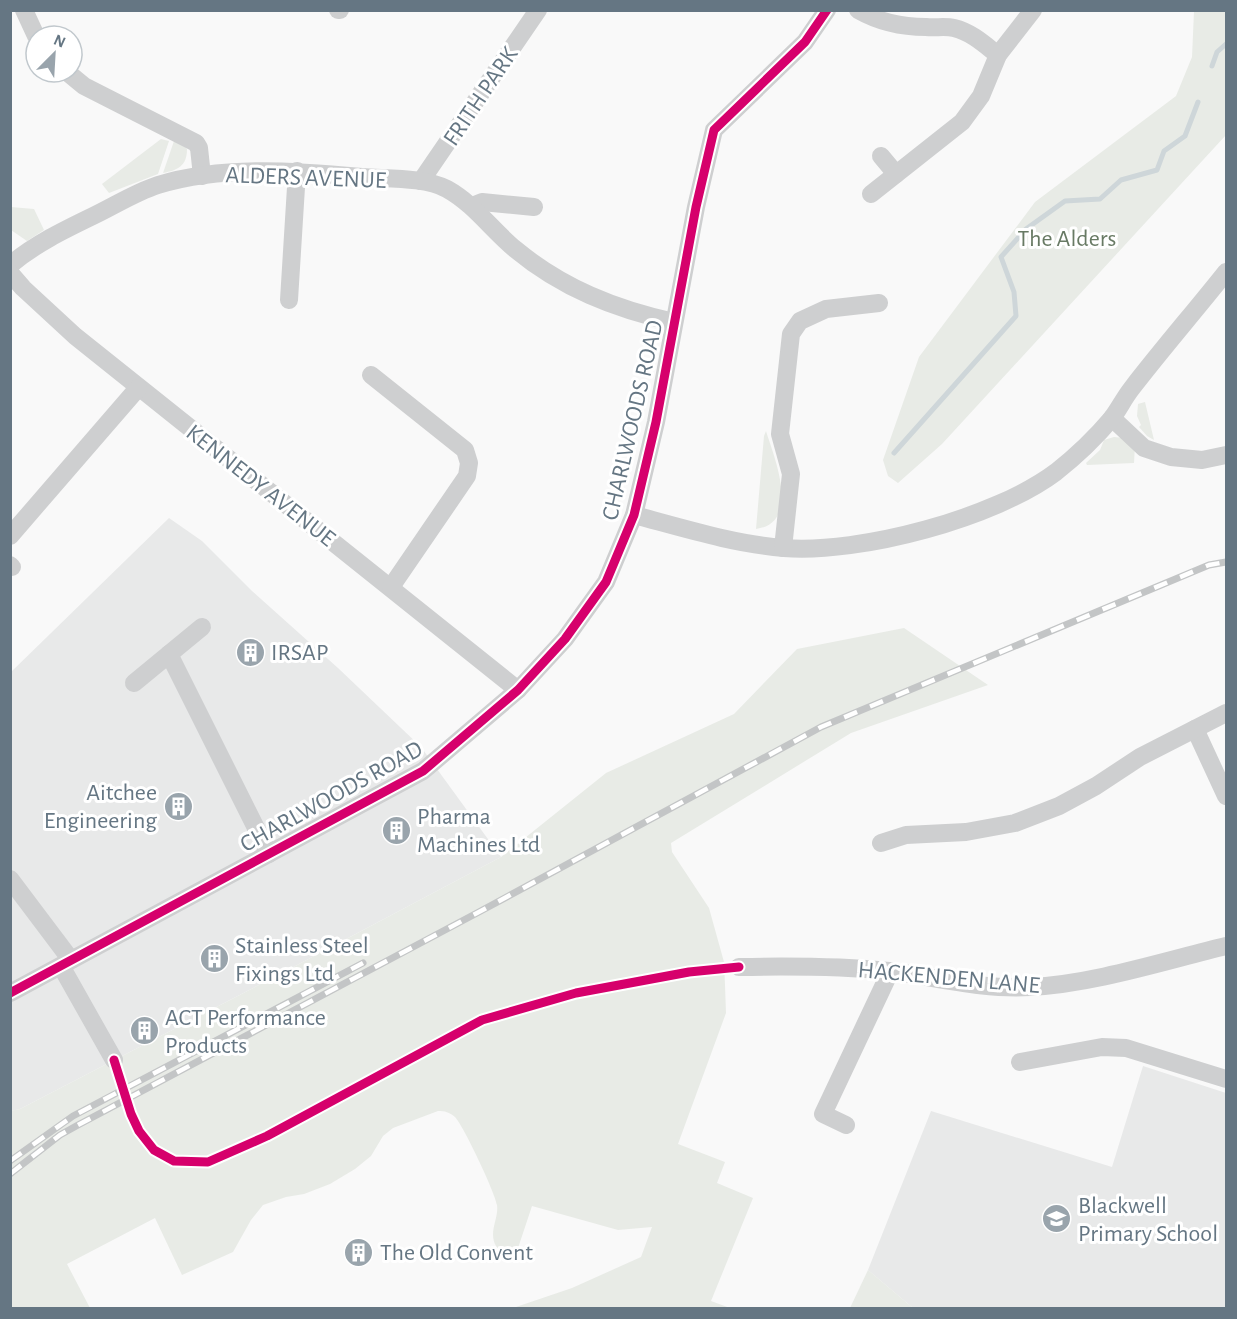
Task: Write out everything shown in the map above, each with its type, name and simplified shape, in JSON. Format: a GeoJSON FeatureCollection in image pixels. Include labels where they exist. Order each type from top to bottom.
{"type":"FeatureCollection","features":[{"type":"Feature","properties":{"kind":"street"},"geometry":{"type":"LineString","coordinates":[[24,10],[30,24]]}},
{"type":"Feature","properties":{"kind":"street","name":"FRITH PARK"},"geometry":{"type":"LineString","coordinates":[[422,181],[538,10]]}},
{"type":"Feature","properties":{"kind":"street","name":"CHARLWOODS ROAD"},"geometry":{"type":"LineString","coordinates":[[10,993],[423,771],[518,690],[565,639],[606,582],[634,515],[656,422],[696,207],[714,130],[805,42],[827,10]]}},
{"type":"Feature","properties":{"kind":"street"},"geometry":{"type":"LineString","coordinates":[[858,10],[870,17],[895,24],[953,28],[974,36],[998,55]]}},
{"type":"Feature","properties":{"kind":"street"},"geometry":{"type":"LineString","coordinates":[[871,194],[962,122],[981,96],[998,55],[1033,10]]}},
{"type":"Feature","properties":{"kind":"street"},"geometry":{"type":"LineString","coordinates":[[82,84],[196,142],[199,148],[202,176]]}},
{"type":"Feature","properties":{"kind":"street"},"geometry":{"type":"LineString","coordinates":[[881,156],[896,174]]}},
{"type":"Feature","properties":{"kind":"street"},"geometry":{"type":"LineString","coordinates":[[289,300],[297,171]]}},
{"type":"Feature","properties":{"kind":"street","name":"ALDERS AVENUE"},"geometry":{"type":"LineString","coordinates":[[10,265],[30,248],[157,186],[202,176],[230,172],[297,171],[422,181],[445,188],[472,206],[506,241],[543,271],[614,307],[674,322]]}},
{"type":"Feature","properties":{"kind":"street"},"geometry":{"type":"LineString","coordinates":[[472,206],[482,202],[534,207]]}},
{"type":"Feature","properties":{"kind":"street"},"geometry":{"type":"LineString","coordinates":[[634,515],[721,537],[808,550],[850,546],[916,532],[979,511],[1020,494],[1055,472],[1112,418],[1131,390],[1227,272]]}},
{"type":"Feature","properties":{"kind":"street","name":"KENNEDY AVENUE"},"geometry":{"type":"LineString","coordinates":[[10,273],[17,293],[75,336],[518,690]]}},
{"type":"Feature","properties":{"kind":"street"},"geometry":{"type":"LineString","coordinates":[[783,548],[791,474],[780,434],[791,334],[800,321],[826,309],[879,303]]}},
{"type":"Feature","properties":{"kind":"street"},"geometry":{"type":"LineString","coordinates":[[371,375],[465,450],[469,463],[467,476],[391,587]]}},
{"type":"Feature","properties":{"kind":"street"},"geometry":{"type":"LineString","coordinates":[[10,536],[138,388]]}},
{"type":"Feature","properties":{"kind":"street"},"geometry":{"type":"LineString","coordinates":[[1112,418],[1144,448],[1153,451],[1172,457],[1202,460],[1227,455]]}},
{"type":"Feature","properties":{"kind":"street"},"geometry":{"type":"LineString","coordinates":[[134,683],[202,627]]}},
{"type":"Feature","properties":{"kind":"street"},"geometry":{"type":"LineString","coordinates":[[169,654],[269,854]]}},
{"type":"Feature","properties":{"kind":"street"},"geometry":{"type":"LineString","coordinates":[[880,843],[906,835],[966,832],[1015,823],[1068,801],[1096,786],[1140,757],[1227,713]]}},
{"type":"Feature","properties":{"kind":"street"},"geometry":{"type":"LineString","coordinates":[[1195,729],[1227,796]]}},
{"type":"Feature","properties":{"kind":"street"},"geometry":{"type":"LineString","coordinates":[[10,879],[66,963],[114,1060]]}},
{"type":"Feature","properties":{"kind":"street","name":"HACKENDEN LANE"},"geometry":{"type":"LineString","coordinates":[[739,967],[806,966],[890,972],[973,984],[1027,988],[1068,984],[1227,946]]}},
{"type":"Feature","properties":{"kind":"street"},"geometry":{"type":"LineString","coordinates":[[846,1125],[823,1114],[890,972]]}},
{"type":"Feature","properties":{"kind":"street"},"geometry":{"type":"LineString","coordinates":[[1020,1062],[1102,1047],[1126,1048],[1227,1079]]}},
{"type":"Feature","properties":{"kind":"shaded area"},"geometry":{"type":"Polygon","coordinates":[[[169,518],[202,541],[252,591],[421,747],[501,857],[20,1109],[11,1111],[11,672],[169,518]]]}},
{"type":"Feature","properties":{"kind":"shaded area","name":"Blackwell Primary School"},"geometry":{"type":"Polygon","coordinates":[[[1143,1066],[1226,1093],[1226,1308],[913,1308],[868,1270],[931,1111],[1112,1167],[1143,1066]]]}},
{"type":"Feature","properties":{"kind":"green space","name":"The Alders"},"geometry":{"type":"Polygon","coordinates":[[[1194,11],[1226,11],[1226,135],[942,444],[898,483],[888,476],[883,460],[919,357],[1035,202],[1176,96],[1192,57],[1194,11]]]}},
{"type":"Feature","properties":{"kind":"green space"},"geometry":{"type":"Polygon","coordinates":[[[161,139],[169,141],[158,174],[109,193],[102,184],[161,139]]]}},
{"type":"Feature","properties":{"kind":"green space"},"geometry":{"type":"Polygon","coordinates":[[[174,141],[187,149],[187,155],[177,169],[163,173],[174,141]]]}},
{"type":"Feature","properties":{"kind":"green space"},"geometry":{"type":"Polygon","coordinates":[[[11,207],[34,209],[44,230],[27,241],[11,230],[11,207]]]}},
{"type":"Feature","properties":{"kind":"green space"},"geometry":{"type":"Polygon","coordinates":[[[1145,402],[1154,440],[1139,427],[1141,425],[1137,416],[1138,404],[1145,402]]]}},
{"type":"Feature","properties":{"kind":"green space"},"geometry":{"type":"Polygon","coordinates":[[[766,431],[778,472],[781,502],[778,515],[770,524],[756,529],[764,436],[766,431]]]}},
{"type":"Feature","properties":{"kind":"green space"},"geometry":{"type":"Polygon","coordinates":[[[1114,437],[1124,438],[1135,445],[1134,463],[1087,465],[1086,463],[1100,450],[1104,440],[1114,437]]]}},
{"type":"Feature","properties":{"kind":"green space"},"geometry":{"type":"Polygon","coordinates":[[[904,628],[988,685],[851,733],[671,843],[672,852],[709,908],[724,962],[726,1013],[678,1144],[725,1162],[717,1183],[753,1198],[711,1301],[730,1308],[513,1308],[572,1288],[641,1257],[652,1227],[618,1230],[532,1206],[514,1260],[506,1256],[494,1241],[493,1231],[497,1205],[478,1159],[455,1117],[447,1112],[438,1111],[393,1128],[383,1136],[371,1156],[330,1184],[263,1205],[251,1220],[233,1252],[182,1275],[155,1218],[67,1264],[90,1308],[11,1308],[10,1111],[20,1109],[501,857],[606,773],[734,714],[797,649],[904,628]]]}},
{"type":"Feature","properties":{"kind":"green space"},"geometry":{"type":"Polygon","coordinates":[[[868,1270],[913,1308],[850,1308],[868,1270]]]}},
{"type":"Feature","properties":{"kind":"waterway"},"geometry":{"type":"LineString","coordinates":[[1212,66],[1217,52],[1226,44]]}},
{"type":"Feature","properties":{"kind":"waterway"},"geometry":{"type":"LineString","coordinates":[[894,453],[1016,316],[1014,292],[1001,257],[1026,229],[1065,201],[1100,199],[1121,180],[1157,170],[1164,151],[1185,136],[1198,102]]}},
{"type":"Feature","properties":{"kind":"railway"},"geometry":{"type":"LineString","coordinates":[[10,1174],[60,1135],[78,1125],[821,727],[1209,565],[1226,562]]}},
{"type":"Feature","properties":{"kind":"railway"},"geometry":{"type":"LineString","coordinates":[[10,1161],[73,1116],[363,963]]}},
{"type":"Feature","properties":{"kind":"cycle path"},"geometry":{"type":"LineString","coordinates":[[10,993],[423,771],[518,690],[565,639],[606,582],[634,515],[656,422],[696,207],[714,130],[805,42],[827,10]]}},
{"type":"Feature","properties":{"kind":"cycle path"},"geometry":{"type":"LineString","coordinates":[[114,1060],[131,1114],[139,1131],[154,1150],[174,1161],[208,1162],[267,1136],[482,1020],[576,993],[689,972],[739,967]]}},
{"type":"Feature","properties":{"kind":"place","name":"IRSAP"},"geometry":{"type":"Point","coordinates":[250,652]}},
{"type":"Feature","properties":{"kind":"place","name":"Aitchee Engineering"},"geometry":{"type":"Point","coordinates":[178,806]}},
{"type":"Feature","properties":{"kind":"place","name":"Pharma Machines Ltd"},"geometry":{"type":"Point","coordinates":[396,830]}},
{"type":"Feature","properties":{"kind":"place","name":"Stainless Steel Fixings Ltd"},"geometry":{"type":"Point","coordinates":[214,959]}},
{"type":"Feature","properties":{"kind":"place","name":"ACT Performance Products"},"geometry":{"type":"Point","coordinates":[144,1031]}},
{"type":"Feature","properties":{"kind":"place","name":"Blackwell Primary School"},"geometry":{"type":"Point","coordinates":[1057,1219]}},
{"type":"Feature","properties":{"kind":"place","name":"The Old Convent"},"geometry":{"type":"Point","coordinates":[359,1252]}}]}
